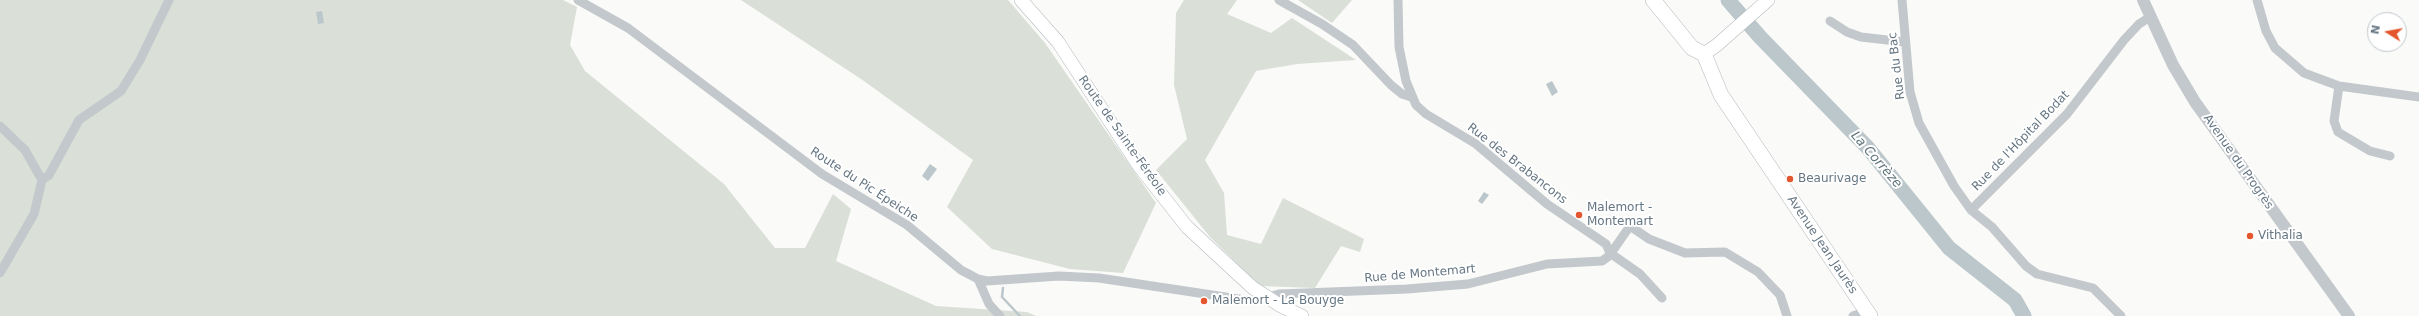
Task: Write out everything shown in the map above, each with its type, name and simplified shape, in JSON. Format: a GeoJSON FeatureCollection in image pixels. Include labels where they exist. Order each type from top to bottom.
{"type":"FeatureCollection","features":[{"type":"Feature","properties":{"kind":"main road","name":"Route de Sainte-Féréole"},"geometry":{"type":"LineString","coordinates":[[1021,0],[1058,42],[1139,166],[1187,227],[1266,298],[1302,316]]}},
{"type":"Feature","properties":{"kind":"main road"},"geometry":{"type":"LineString","coordinates":[[1653,0],[1692,48],[1704,54],[1717,45],[1768,0]]}},
{"type":"Feature","properties":{"kind":"main road","name":"Avenue Jean Jaurès"},"geometry":{"type":"LineString","coordinates":[[1704,54],[1721,95],[1860,315]]}},
{"type":"Feature","properties":{"kind":"street"},"geometry":{"type":"LineString","coordinates":[[0,273],[34,214],[42,180],[49,175],[79,120],[121,91],[140,60],[169,0]]}},
{"type":"Feature","properties":{"kind":"street","name":"Route du Pic Épeiche"},"geometry":{"type":"LineString","coordinates":[[578,0],[628,28],[822,174],[907,225],[961,270],[978,279],[987,281],[1059,276],[1099,278],[1252,301],[1266,298]]}},
{"type":"Feature","properties":{"kind":"street"},"geometry":{"type":"LineString","coordinates":[[1279,0],[1322,24],[1353,45],[1391,85],[1402,94],[1411,97]]}},
{"type":"Feature","properties":{"kind":"street","name":"Rue des Brabancons"},"geometry":{"type":"LineString","coordinates":[[1398,0],[1398,47],[1411,97],[1426,114],[1476,144],[1547,204],[1606,244],[1610,253],[1640,274],[1662,298]]}},
{"type":"Feature","properties":{"kind":"street","name":"Rue du Bac"},"geometry":{"type":"LineString","coordinates":[[1902,0],[1910,92],[1919,123],[1954,186],[1971,210],[1992,227],[2026,266],[2036,274],[2093,288],[2121,316]]}},
{"type":"Feature","properties":{"kind":"street","name":"Avenue du Progrès"},"geometry":{"type":"LineString","coordinates":[[2143,0],[2173,65],[2195,102],[2349,316]]}},
{"type":"Feature","properties":{"kind":"street"},"geometry":{"type":"LineString","coordinates":[[2257,0],[2266,31],[2275,48],[2304,73],[2339,86],[2419,97]]}},
{"type":"Feature","properties":{"kind":"street","name":"Rue de l'Hôpital Bodat"},"geometry":{"type":"LineString","coordinates":[[1971,210],[2067,114],[2124,40],[2139,24],[2150,17]]}},
{"type":"Feature","properties":{"kind":"street"},"geometry":{"type":"LineString","coordinates":[[1830,21],[1847,32],[1861,37],[1905,42]]}},
{"type":"Feature","properties":{"kind":"street"},"geometry":{"type":"LineString","coordinates":[[2339,86],[2334,121],[2338,132],[2370,151],[2390,156]]}},
{"type":"Feature","properties":{"kind":"street"},"geometry":{"type":"LineString","coordinates":[[0,126],[25,150],[42,180]]}},
{"type":"Feature","properties":{"kind":"street","name":"Rue de Montemart"},"geometry":{"type":"LineString","coordinates":[[1266,298],[1279,294],[1407,289],[1468,284],[1547,264],[1602,260],[1610,253],[1630,226],[1649,239],[1685,253],[1725,252],[1758,272],[1780,296],[1787,316]]}},
{"type":"Feature","properties":{"kind":"street"},"geometry":{"type":"LineString","coordinates":[[978,279],[989,304],[1000,316]]}},
{"type":"Feature","properties":{"kind":"shaded area"},"geometry":{"type":"Polygon","coordinates":[[[0,0],[563,0],[577,7],[570,45],[585,71],[724,184],[775,248],[805,248],[833,194],[851,209],[836,261],[936,306],[1027,312],[1036,316],[0,316],[0,0]]]}},
{"type":"Feature","properties":{"kind":"shaded area"},"geometry":{"type":"Polygon","coordinates":[[[741,0],[1008,0],[1045,43],[1156,203],[1123,273],[1070,269],[992,249],[947,207],[973,160],[864,81],[741,0]]]}},
{"type":"Feature","properties":{"kind":"shaded area"},"geometry":{"type":"Polygon","coordinates":[[[1184,0],[1237,0],[1227,14],[1271,33],[1292,18],[1356,60],[1297,64],[1256,71],[1205,160],[1224,193],[1227,235],[1261,244],[1283,198],[1364,239],[1360,252],[1341,246],[1315,288],[1260,286],[1210,237],[1156,170],[1187,139],[1174,85],[1176,13],[1184,0]]]}},
{"type":"Feature","properties":{"kind":"shaded area"},"geometry":{"type":"Polygon","coordinates":[[[1298,0],[1352,0],[1332,23],[1298,0]]]}},
{"type":"Feature","properties":{"kind":"shaded area"},"geometry":{"type":"Polygon","coordinates":[[[322,11],[324,23],[318,24],[316,12],[322,11]]]}},
{"type":"Feature","properties":{"kind":"shaded area"},"geometry":{"type":"Polygon","coordinates":[[[1552,81],[1558,92],[1552,96],[1546,84],[1552,81]]]}},
{"type":"Feature","properties":{"kind":"shaded area"},"geometry":{"type":"Polygon","coordinates":[[[930,164],[937,169],[928,181],[922,176],[930,164]]]}},
{"type":"Feature","properties":{"kind":"shaded area"},"geometry":{"type":"Polygon","coordinates":[[[1484,192],[1489,195],[1482,204],[1478,201],[1484,192]]]}},
{"type":"Feature","properties":{"kind":"waterway","name":"La Corrèze"},"geometry":{"type":"LineString","coordinates":[[1728,0],[1760,37],[1868,148],[1949,248],[2015,300],[2024,316]]}},
{"type":"Feature","properties":{"kind":"waterway"},"geometry":{"type":"LineString","coordinates":[[1003,288],[1002,297],[1020,316]]}},
{"type":"Feature","properties":{"kind":"place","name":"Beaurivage"},"geometry":{"type":"Point","coordinates":[1790,179]}},
{"type":"Feature","properties":{"kind":"place","name":"Malemort - Montemart"},"geometry":{"type":"Point","coordinates":[1579,215]}},
{"type":"Feature","properties":{"kind":"place","name":"Vithalia"},"geometry":{"type":"Point","coordinates":[2250,236]}},
{"type":"Feature","properties":{"kind":"place","name":"Malemort - La Bouyge"},"geometry":{"type":"Point","coordinates":[1204,301]}}]}
